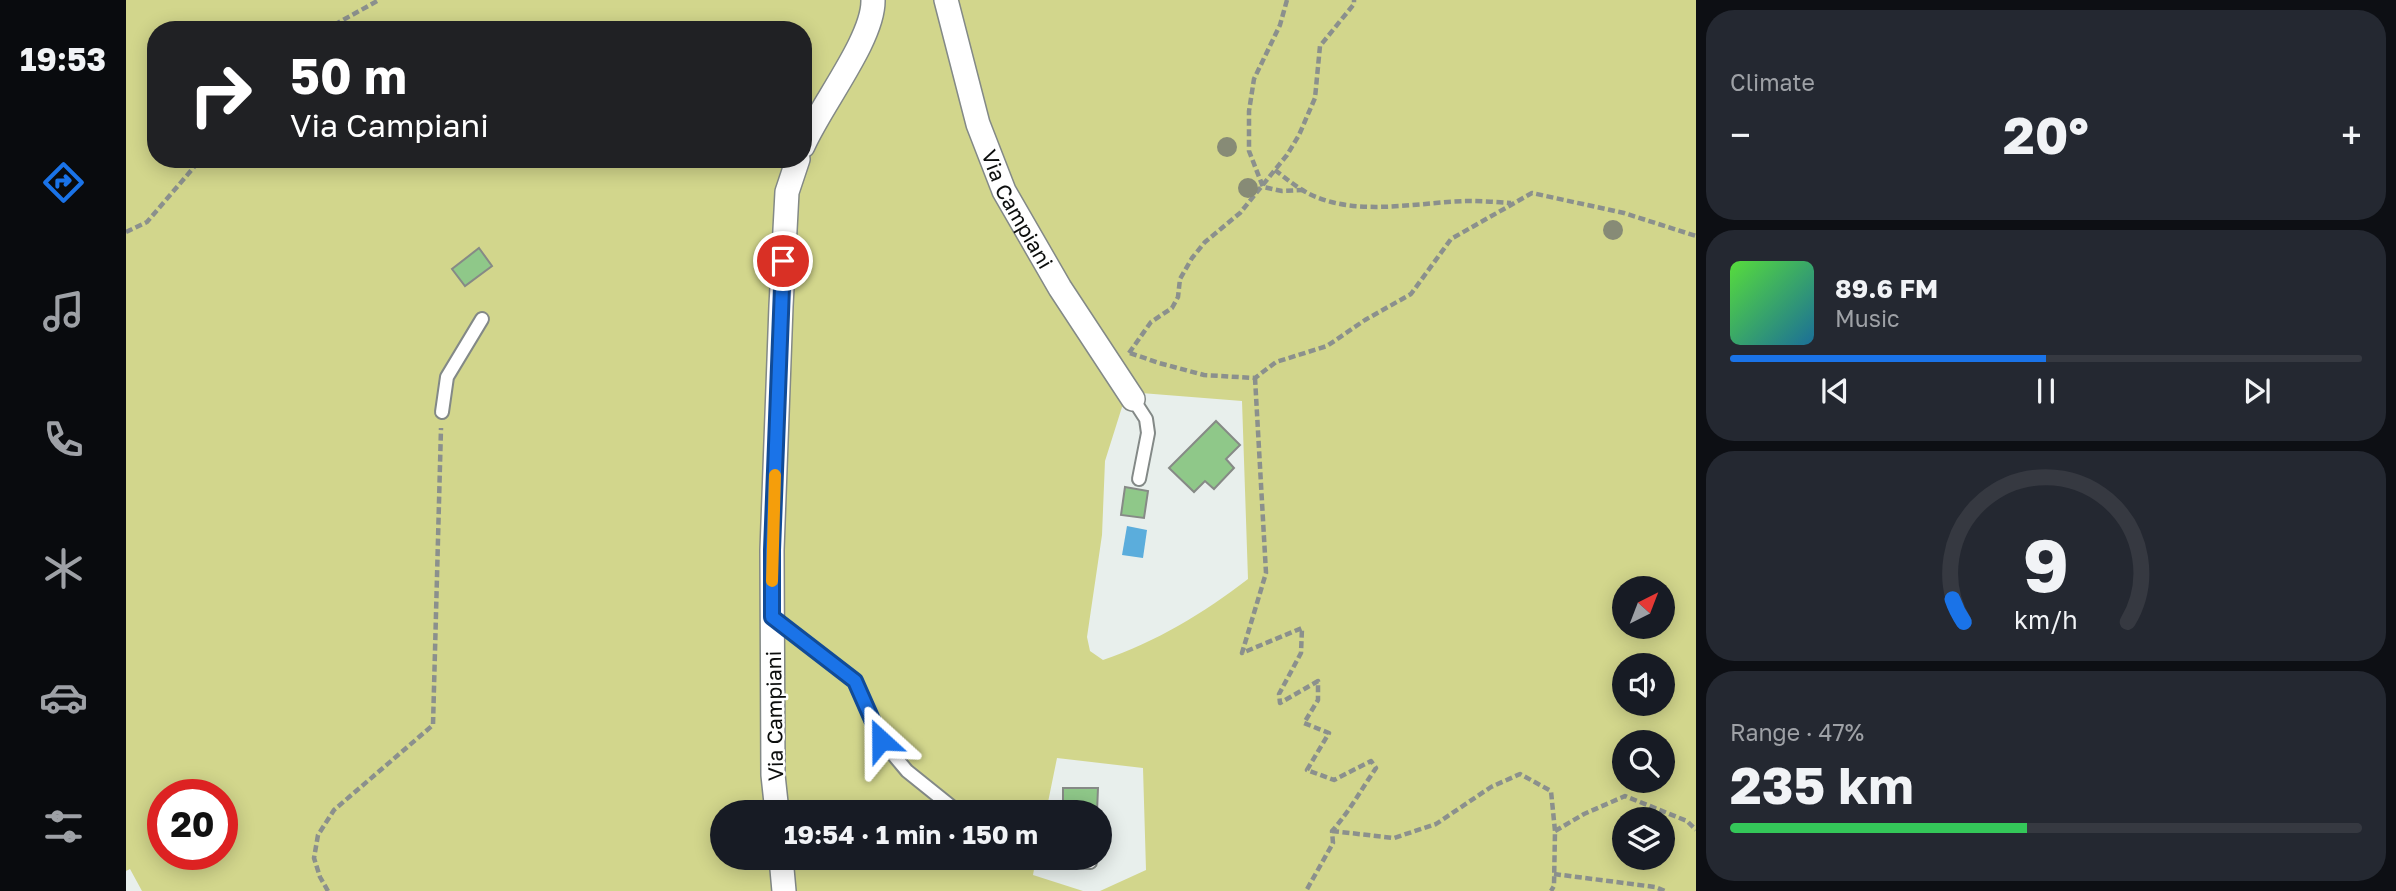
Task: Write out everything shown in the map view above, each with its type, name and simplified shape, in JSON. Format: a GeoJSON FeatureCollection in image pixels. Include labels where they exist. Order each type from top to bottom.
{"type":"FeatureCollection","features":[{"type":"Feature","properties":{"kind":"street"},"geometry":{"type":"LineString","coordinates":[[812,126],[865,34],[874,12],[873,0]]}},
{"type":"Feature","properties":{"kind":"street","name":"Via Campiani"},"geometry":{"type":"LineString","coordinates":[[946,0],[978,124],[1004,191],[1060,288],[1133,399]]}},
{"type":"Feature","properties":{"kind":"street","name":"Via Campiani"},"geometry":{"type":"LineString","coordinates":[[776,800],[773,775],[772,550],[780,306],[788,192],[795,168]]}},
{"type":"Feature","properties":{"kind":"street"},"geometry":{"type":"LineString","coordinates":[[782,870],[784,891]]}},
{"type":"Feature","properties":{"kind":"lane"},"geometry":{"type":"LineString","coordinates":[[442,412],[447,377],[482,319]]}},
{"type":"Feature","properties":{"kind":"lane"},"geometry":{"type":"LineString","coordinates":[[1133,399],[1146,419],[1148,433],[1139,479]]}},
{"type":"Feature","properties":{"kind":"lane"},"geometry":{"type":"LineString","coordinates":[[772,617],[855,681],[881,740],[907,771],[943,800]]}},
{"type":"Feature","properties":{"kind":"path"},"geometry":{"type":"LineString","coordinates":[[341,21],[379,0]]}},
{"type":"Feature","properties":{"kind":"path"},"geometry":{"type":"LineString","coordinates":[[1263,187],[1249,151],[1249,111],[1254,79],[1280,25],[1287,0]]}},
{"type":"Feature","properties":{"kind":"path"},"geometry":{"type":"LineString","coordinates":[[1354,0],[1354,4],[1317,54],[1315,98],[1299,135],[1263,187],[1240,213],[1205,242],[1192,258],[1180,279],[1178,297],[1172,308],[1151,322],[1129,353],[1204,375],[1255,378],[1276,362],[1327,346],[1365,320],[1411,294],[1451,239],[1532,193],[1624,213],[1696,236]]}},
{"type":"Feature","properties":{"kind":"path"},"geometry":{"type":"LineString","coordinates":[[126,232],[147,222],[193,168]]}},
{"type":"Feature","properties":{"kind":"path"},"geometry":{"type":"LineString","coordinates":[[1275,170],[1302,190],[1338,203],[1372,206],[1470,201],[1512,203]]}},
{"type":"Feature","properties":{"kind":"path"},"geometry":{"type":"LineString","coordinates":[[1263,187],[1282,191],[1302,190]]}},
{"type":"Feature","properties":{"kind":"path"},"geometry":{"type":"LineString","coordinates":[[1255,378],[1266,573],[1242,653],[1302,628],[1301,653],[1279,694],[1280,703],[1318,681],[1318,699],[1304,723],[1329,733],[1307,770],[1334,780],[1371,761],[1376,768],[1351,810],[1332,831],[1333,843],[1306,891]]}},
{"type":"Feature","properties":{"kind":"path"},"geometry":{"type":"LineString","coordinates":[[328,891],[314,858],[318,835],[334,810],[433,725],[442,412]]}},
{"type":"Feature","properties":{"kind":"path"},"geometry":{"type":"LineString","coordinates":[[1332,831],[1394,838],[1437,824],[1491,788],[1520,774],[1551,791],[1555,831],[1554,886],[1551,891]]}},
{"type":"Feature","properties":{"kind":"path"},"geometry":{"type":"LineString","coordinates":[[1555,831],[1584,814],[1625,796],[1687,821],[1696,830]]}},
{"type":"Feature","properties":{"kind":"path"},"geometry":{"type":"LineString","coordinates":[[1554,874],[1655,887],[1665,891]]}},
{"type":"Feature","properties":{"kind":"green space"},"geometry":{"type":"Polygon","coordinates":[[[126,0],[1696,0],[1696,891],[1100,891],[1146,870],[1143,768],[1057,758],[1048,800],[710,800],[710,870],[1034,870],[1033,875],[1083,891],[142,891],[130,869],[126,871],[126,0]],[[1141,393],[1122,407],[1105,461],[1102,535],[1087,637],[1090,651],[1103,660],[1142,645],[1179,626],[1248,579],[1242,401],[1141,393]]]}},
{"type":"Feature","properties":{"kind":"water"},"geometry":{"type":"Polygon","coordinates":[[[1127,526],[1147,530],[1143,558],[1122,555],[1127,526]]]}},
{"type":"Feature","properties":{"kind":"building"},"geometry":{"type":"Polygon","coordinates":[[[479,248],[492,266],[465,286],[452,269],[479,248]]]}},
{"type":"Feature","properties":{"kind":"building"},"geometry":{"type":"Polygon","coordinates":[[[1216,421],[1240,445],[1226,459],[1234,468],[1214,489],[1205,481],[1194,492],[1169,468],[1216,421]]]}},
{"type":"Feature","properties":{"kind":"building"},"geometry":{"type":"Polygon","coordinates":[[[1125,487],[1148,491],[1144,518],[1121,515],[1125,487]]]}},
{"type":"Feature","properties":{"kind":"building"},"geometry":{"type":"Polygon","coordinates":[[[1063,788],[1098,788],[1098,800],[1063,800],[1063,788]]]}},
{"type":"Feature","properties":{"kind":"slow traffic"},"geometry":{"type":"LineString","coordinates":[[772,581],[775,475]]}},
{"type":"Feature","properties":{"kind":"route"},"geometry":{"type":"LineString","coordinates":[[783,261],[772,617],[855,681],[881,740]]}}]}
